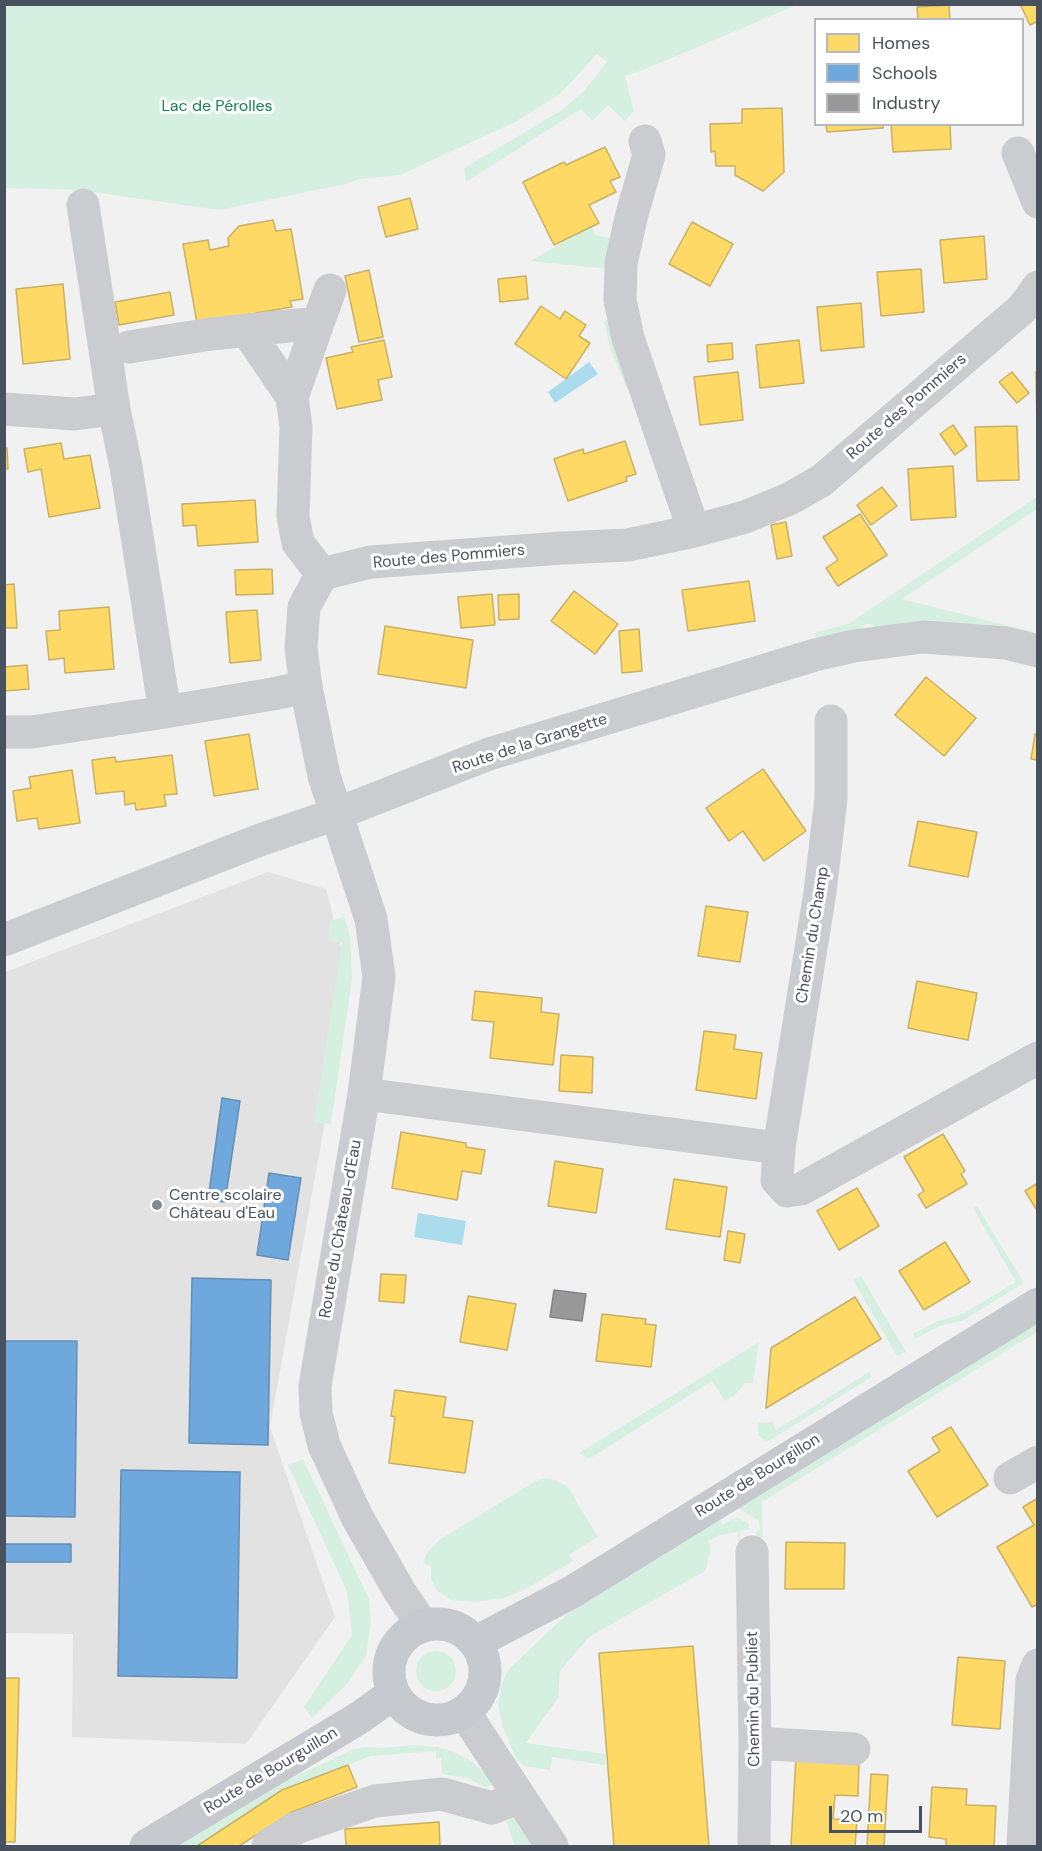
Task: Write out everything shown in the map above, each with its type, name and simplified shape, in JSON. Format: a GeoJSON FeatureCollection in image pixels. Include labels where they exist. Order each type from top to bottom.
{"type":"FeatureCollection","features":[{"type":"Feature","properties":{"kind":"main road","name":"Route de Bourgillon"},"geometry":{"type":"LineString","coordinates":[[476,1642],[572,1592],[1038,1304]]}},
{"type":"Feature","properties":{"kind":"main road"},"geometry":{"type":"LineString","coordinates":[[439,1623],[452,1626],[476,1642],[483,1654],[486,1667],[484,1683],[476,1702],[464,1712],[450,1718],[431,1720],[405,1708],[394,1693],[390,1679],[390,1664],[394,1650],[407,1634],[423,1626],[439,1623]]}},
{"type":"Feature","properties":{"kind":"main road","name":"Route de Bourguillon"},"geometry":{"type":"LineString","coordinates":[[146,1846],[360,1718],[394,1693]]}},
{"type":"Feature","properties":{"kind":"street"},"geometry":{"type":"LineString","coordinates":[[645,141],[649,155],[621,263],[620,300],[628,338],[694,531]]}},
{"type":"Feature","properties":{"kind":"street"},"geometry":{"type":"LineString","coordinates":[[1018,153],[1038,202]]}},
{"type":"Feature","properties":{"kind":"street"},"geometry":{"type":"LineString","coordinates":[[83,206],[114,409],[126,467],[165,712]]}},
{"type":"Feature","properties":{"kind":"street","name":"Route des Pommiers"},"geometry":{"type":"LineString","coordinates":[[322,573],[371,562],[628,545],[745,517],[789,499],[821,482],[1023,308],[1038,287]]}},
{"type":"Feature","properties":{"kind":"street"},"geometry":{"type":"LineString","coordinates":[[292,397],[330,290]]}},
{"type":"Feature","properties":{"kind":"street"},"geometry":{"type":"LineString","coordinates":[[129,347],[318,323]]}},
{"type":"Feature","properties":{"kind":"street"},"geometry":{"type":"LineString","coordinates":[[247,331],[292,397],[296,427],[293,516],[298,543],[322,573],[304,606],[301,648],[306,687],[324,776],[336,814]]}},
{"type":"Feature","properties":{"kind":"street"},"geometry":{"type":"LineString","coordinates":[[4,409],[75,414],[114,409]]}},
{"type":"Feature","properties":{"kind":"street","name":"Route de la Grangette"},"geometry":{"type":"LineString","coordinates":[[4,940],[249,844],[336,814],[489,754],[804,658],[854,645],[923,637],[1006,643],[1038,651]]}},
{"type":"Feature","properties":{"kind":"street"},"geometry":{"type":"LineString","coordinates":[[4,732],[32,732],[165,712],[306,687]]}},
{"type":"Feature","properties":{"kind":"street","name":"Chemin du Champ"},"geometry":{"type":"LineString","coordinates":[[831,722],[831,800],[820,892],[779,1148],[777,1180],[787,1191],[801,1190],[1038,1058]]}},
{"type":"Feature","properties":{"kind":"street","name":"Route du Château-d'Eau"},"geometry":{"type":"LineString","coordinates":[[336,814],[371,918],[380,977],[364,1094],[315,1386],[316,1413],[324,1445],[357,1517],[400,1592],[423,1626]]}},
{"type":"Feature","properties":{"kind":"street"},"geometry":{"type":"LineString","coordinates":[[364,1094],[779,1148]]}},
{"type":"Feature","properties":{"kind":"street"},"geometry":{"type":"LineString","coordinates":[[1010,1478],[1038,1462]]}},
{"type":"Feature","properties":{"kind":"street","name":"Chemin du Publiet"},"geometry":{"type":"LineString","coordinates":[[752,1552],[754,1846]]}},
{"type":"Feature","properties":{"kind":"street"},"geometry":{"type":"LineString","coordinates":[[1023,1846],[1032,1680],[1038,1665]]}},
{"type":"Feature","properties":{"kind":"street"},"geometry":{"type":"LineString","coordinates":[[464,1712],[552,1846]]}},
{"type":"Feature","properties":{"kind":"street"},"geometry":{"type":"LineString","coordinates":[[755,1743],[854,1749]]}},
{"type":"Feature","properties":{"kind":"street"},"geometry":{"type":"LineString","coordinates":[[268,1846],[296,1828],[375,1801],[442,1794],[492,1808],[519,1797]]}},
{"type":"Feature","properties":{"kind":"shaded area","name":"Centre scolaire Château d'Eau"},"geometry":{"type":"Polygon","coordinates":[[[268,872],[326,889],[350,983],[270,1427],[335,1617],[246,1744],[72,1737],[73,1634],[5,1633],[5,972],[268,872]]]}},
{"type":"Feature","properties":{"kind":"green space","name":"Lac de Pérolles"},"geometry":{"type":"Polygon","coordinates":[[[5,5],[797,5],[625,76],[634,111],[625,121],[608,105],[592,121],[581,109],[466,182],[464,168],[562,110],[584,91],[607,62],[597,54],[560,94],[515,122],[400,175],[360,179],[346,184],[219,210],[78,190],[5,188],[5,5]]]}},
{"type":"Feature","properties":{"kind":"green space"},"geometry":{"type":"Polygon","coordinates":[[[591,227],[596,235],[610,238],[609,269],[530,261],[591,227]]]}},
{"type":"Feature","properties":{"kind":"green space"},"geometry":{"type":"Polygon","coordinates":[[[610,319],[632,388],[627,389],[610,348],[604,321],[610,319]]]}},
{"type":"Feature","properties":{"kind":"green space"},"geometry":{"type":"Polygon","coordinates":[[[1037,497],[1037,509],[902,599],[1037,633],[1037,639],[875,627],[866,624],[862,629],[817,640],[815,633],[848,624],[1037,497]]]}},
{"type":"Feature","properties":{"kind":"green space"},"geometry":{"type":"Polygon","coordinates":[[[344,916],[350,935],[352,979],[331,1124],[314,1122],[342,943],[328,940],[330,922],[344,916]]]}},
{"type":"Feature","properties":{"kind":"green space"},"geometry":{"type":"Polygon","coordinates":[[[977,1206],[1024,1283],[962,1321],[939,1326],[915,1339],[913,1334],[936,1322],[962,1314],[1016,1282],[973,1208],[977,1206]]]}},
{"type":"Feature","properties":{"kind":"green space"},"geometry":{"type":"Polygon","coordinates":[[[861,1276],[906,1352],[897,1356],[853,1280],[861,1276]]]}},
{"type":"Feature","properties":{"kind":"green space"},"geometry":{"type":"Polygon","coordinates":[[[1037,1323],[1037,1332],[762,1502],[763,1547],[757,1547],[756,1532],[760,1529],[759,1521],[737,1508],[1037,1323]]]}},
{"type":"Feature","properties":{"kind":"green space"},"geometry":{"type":"Polygon","coordinates":[[[759,1342],[753,1383],[745,1383],[734,1396],[725,1401],[712,1381],[589,1459],[579,1453],[759,1342]]]}},
{"type":"Feature","properties":{"kind":"green space"},"geometry":{"type":"Polygon","coordinates":[[[869,1372],[872,1377],[772,1439],[766,1441],[758,1435],[758,1423],[772,1422],[776,1430],[869,1372]]]}},
{"type":"Feature","properties":{"kind":"green space"},"geometry":{"type":"Polygon","coordinates":[[[303,1459],[369,1599],[371,1622],[366,1655],[348,1683],[312,1718],[304,1707],[352,1635],[347,1591],[288,1465],[303,1459]]]}},
{"type":"Feature","properties":{"kind":"green space"},"geometry":{"type":"Polygon","coordinates":[[[544,1478],[567,1486],[598,1537],[569,1555],[573,1561],[529,1587],[505,1598],[475,1602],[451,1600],[437,1591],[431,1579],[431,1567],[423,1563],[427,1553],[439,1540],[544,1478]]]}},
{"type":"Feature","properties":{"kind":"green space"},"geometry":{"type":"Polygon","coordinates":[[[736,1517],[749,1524],[749,1529],[740,1531],[745,1767],[741,1773],[738,1532],[720,1535],[708,1541],[711,1551],[705,1571],[589,1637],[560,1671],[558,1698],[526,1743],[605,1754],[605,1765],[552,1757],[550,1770],[525,1766],[517,1760],[502,1725],[498,1705],[501,1686],[509,1669],[566,1615],[719,1519],[723,1525],[736,1517]]]}},
{"type":"Feature","properties":{"kind":"green space"},"geometry":{"type":"Polygon","coordinates":[[[436,1651],[444,1652],[450,1657],[455,1663],[455,1679],[450,1685],[444,1690],[436,1691],[428,1690],[422,1685],[417,1679],[416,1671],[417,1663],[422,1657],[428,1652],[436,1651]]]}},
{"type":"Feature","properties":{"kind":"green space"},"geometry":{"type":"Polygon","coordinates":[[[413,1745],[437,1747],[454,1752],[473,1762],[495,1784],[486,1787],[466,1778],[442,1774],[441,1758],[436,1758],[436,1751],[371,1756],[282,1790],[197,1846],[177,1846],[279,1784],[354,1749],[413,1745]]]}},
{"type":"Feature","properties":{"kind":"green space"},"geometry":{"type":"Polygon","coordinates":[[[514,1814],[536,1846],[515,1846],[505,1819],[514,1814]]]}},
{"type":"Feature","properties":{"kind":"water"},"geometry":{"type":"Polygon","coordinates":[[[589,362],[598,374],[555,403],[548,392],[589,362]]]}},
{"type":"Feature","properties":{"kind":"water"},"geometry":{"type":"Polygon","coordinates":[[[418,1213],[466,1221],[462,1245],[414,1237],[418,1213]]]}},
{"type":"Feature","properties":{"kind":"building: Homes"},"geometry":{"type":"Polygon","coordinates":[[[1020,4],[1038,4],[1038,25],[1036,22],[1030,25],[1020,4]]]}},
{"type":"Feature","properties":{"kind":"building: Homes"},"geometry":{"type":"Polygon","coordinates":[[[949,5],[950,18],[918,18],[917,7],[949,5]]]}},
{"type":"Feature","properties":{"kind":"building: Homes"},"geometry":{"type":"Polygon","coordinates":[[[782,108],[784,172],[763,191],[735,175],[735,166],[716,166],[715,151],[711,152],[710,124],[742,123],[742,109],[782,108]]]}},
{"type":"Feature","properties":{"kind":"building: Homes"},"geometry":{"type":"Polygon","coordinates":[[[826,126],[883,126],[883,128],[827,132],[826,126]]]}},
{"type":"Feature","properties":{"kind":"building: Homes"},"geometry":{"type":"Polygon","coordinates":[[[891,126],[950,126],[951,149],[893,152],[891,126]]]}},
{"type":"Feature","properties":{"kind":"building: Homes"},"geometry":{"type":"Polygon","coordinates":[[[605,147],[620,177],[610,181],[616,192],[589,205],[599,223],[554,245],[523,182],[564,162],[566,165],[605,147]]]}},
{"type":"Feature","properties":{"kind":"building: Homes"},"geometry":{"type":"Polygon","coordinates":[[[410,198],[418,229],[386,237],[378,207],[410,198]]]}},
{"type":"Feature","properties":{"kind":"building: Homes"},"geometry":{"type":"Polygon","coordinates":[[[273,220],[276,231],[291,229],[303,299],[290,301],[292,307],[197,323],[183,244],[208,240],[210,250],[229,246],[228,238],[239,226],[273,220]]]}},
{"type":"Feature","properties":{"kind":"building: Homes"},"geometry":{"type":"Polygon","coordinates":[[[692,222],[733,244],[710,286],[669,264],[692,222]]]}},
{"type":"Feature","properties":{"kind":"building: Homes"},"geometry":{"type":"Polygon","coordinates":[[[984,236],[987,279],[944,283],[940,240],[984,236]]]}},
{"type":"Feature","properties":{"kind":"building: Homes"},"geometry":{"type":"Polygon","coordinates":[[[921,269],[924,312],[881,316],[877,272],[921,269]]]}},
{"type":"Feature","properties":{"kind":"building: Homes"},"geometry":{"type":"Polygon","coordinates":[[[369,270],[383,337],[359,342],[345,276],[369,270]]]}},
{"type":"Feature","properties":{"kind":"building: Homes"},"geometry":{"type":"Polygon","coordinates":[[[526,276],[528,299],[500,302],[498,279],[526,276]]]}},
{"type":"Feature","properties":{"kind":"building: Homes"},"geometry":{"type":"Polygon","coordinates":[[[63,284],[70,359],[23,364],[16,289],[63,284]]]}},
{"type":"Feature","properties":{"kind":"building: Homes"},"geometry":{"type":"Polygon","coordinates":[[[170,292],[174,315],[119,325],[115,302],[170,292]]]}},
{"type":"Feature","properties":{"kind":"building: Homes"},"geometry":{"type":"Polygon","coordinates":[[[861,303],[864,347],[821,351],[817,307],[861,303]]]}},
{"type":"Feature","properties":{"kind":"building: Homes"},"geometry":{"type":"Polygon","coordinates":[[[541,306],[560,319],[565,311],[586,325],[579,336],[590,343],[566,379],[515,344],[541,306]]]}},
{"type":"Feature","properties":{"kind":"building: Homes"},"geometry":{"type":"Polygon","coordinates":[[[384,340],[392,377],[378,380],[382,400],[337,409],[326,358],[353,352],[351,347],[384,340]]]}},
{"type":"Feature","properties":{"kind":"building: Homes"},"geometry":{"type":"Polygon","coordinates":[[[799,340],[804,383],[760,388],[756,345],[799,340]]]}},
{"type":"Feature","properties":{"kind":"building: Homes"},"geometry":{"type":"Polygon","coordinates":[[[732,343],[733,359],[708,362],[707,345],[732,343]]]}},
{"type":"Feature","properties":{"kind":"building: Homes"},"geometry":{"type":"Polygon","coordinates":[[[738,372],[743,420],[700,425],[694,377],[738,372]]]}},
{"type":"Feature","properties":{"kind":"building: Homes"},"geometry":{"type":"Polygon","coordinates":[[[1012,372],[1029,393],[1017,403],[999,382],[1012,372]]]}},
{"type":"Feature","properties":{"kind":"building: Homes"},"geometry":{"type":"Polygon","coordinates":[[[1036,372],[1038,372],[1038,428],[1037,428],[1036,372]]]}},
{"type":"Feature","properties":{"kind":"building: Homes"},"geometry":{"type":"Polygon","coordinates":[[[953,425],[967,446],[955,455],[940,434],[953,425]]]}},
{"type":"Feature","properties":{"kind":"building: Homes"},"geometry":{"type":"Polygon","coordinates":[[[1017,426],[1019,480],[977,481],[975,427],[1017,426]]]}},
{"type":"Feature","properties":{"kind":"building: Homes"},"geometry":{"type":"Polygon","coordinates":[[[625,441],[636,474],[626,477],[627,481],[568,501],[554,459],[583,449],[584,454],[625,441]]]}},
{"type":"Feature","properties":{"kind":"building: Homes"},"geometry":{"type":"Polygon","coordinates":[[[61,443],[64,459],[90,455],[100,508],[49,517],[41,469],[28,472],[24,449],[61,443]]]}},
{"type":"Feature","properties":{"kind":"building: Homes"},"geometry":{"type":"Polygon","coordinates":[[[4,448],[7,448],[8,469],[4,469],[4,448]]]}},
{"type":"Feature","properties":{"kind":"building: Homes"},"geometry":{"type":"Polygon","coordinates":[[[953,466],[956,517],[911,520],[908,469],[953,466]]]}},
{"type":"Feature","properties":{"kind":"building: Homes"},"geometry":{"type":"Polygon","coordinates":[[[882,487],[897,506],[871,525],[857,505],[882,487]]]}},
{"type":"Feature","properties":{"kind":"building: Homes"},"geometry":{"type":"Polygon","coordinates":[[[255,500],[258,542],[198,546],[196,525],[183,526],[182,504],[255,500]]]}},
{"type":"Feature","properties":{"kind":"building: Homes"},"geometry":{"type":"Polygon","coordinates":[[[860,514],[887,555],[838,586],[826,568],[838,560],[823,537],[860,514]]]}},
{"type":"Feature","properties":{"kind":"building: Homes"},"geometry":{"type":"Polygon","coordinates":[[[786,522],[792,556],[777,559],[771,525],[786,522]]]}},
{"type":"Feature","properties":{"kind":"building: Homes"},"geometry":{"type":"Polygon","coordinates":[[[272,569],[273,594],[236,595],[235,570],[272,569]]]}},
{"type":"Feature","properties":{"kind":"building: Homes"},"geometry":{"type":"Polygon","coordinates":[[[749,581],[755,621],[688,631],[682,590],[749,581]]]}},
{"type":"Feature","properties":{"kind":"building: Homes"},"geometry":{"type":"Polygon","coordinates":[[[14,584],[17,628],[4,628],[4,585],[14,584]]]}},
{"type":"Feature","properties":{"kind":"building: Homes"},"geometry":{"type":"Polygon","coordinates":[[[574,591],[618,624],[595,654],[551,621],[574,591]]]}},
{"type":"Feature","properties":{"kind":"building: Homes"},"geometry":{"type":"Polygon","coordinates":[[[492,594],[495,625],[461,628],[458,597],[492,594]]]}},
{"type":"Feature","properties":{"kind":"building: Homes"},"geometry":{"type":"Polygon","coordinates":[[[519,594],[519,619],[499,620],[498,595],[519,594]]]}},
{"type":"Feature","properties":{"kind":"building: Homes"},"geometry":{"type":"Polygon","coordinates":[[[109,607],[114,669],[65,673],[64,658],[49,660],[46,631],[60,630],[59,611],[109,607]]]}},
{"type":"Feature","properties":{"kind":"building: Homes"},"geometry":{"type":"Polygon","coordinates":[[[257,610],[261,660],[230,663],[226,612],[257,610]]]}},
{"type":"Feature","properties":{"kind":"building: Homes"},"geometry":{"type":"Polygon","coordinates":[[[385,626],[473,640],[466,688],[378,674],[385,626]]]}},
{"type":"Feature","properties":{"kind":"building: Homes"},"geometry":{"type":"Polygon","coordinates":[[[639,629],[642,671],[622,673],[619,631],[639,629]]]}},
{"type":"Feature","properties":{"kind":"building: Homes"},"geometry":{"type":"Polygon","coordinates":[[[27,665],[29,689],[5,691],[4,667],[27,665]]]}},
{"type":"Feature","properties":{"kind":"building: Homes"},"geometry":{"type":"Polygon","coordinates":[[[926,677],[976,718],[944,756],[895,715],[926,677]]]}},
{"type":"Feature","properties":{"kind":"building: Homes"},"geometry":{"type":"Polygon","coordinates":[[[249,734],[258,789],[214,796],[205,741],[249,734]]]}},
{"type":"Feature","properties":{"kind":"building: Homes"},"geometry":{"type":"Polygon","coordinates":[[[1035,734],[1038,735],[1038,760],[1031,759],[1035,734]]]}},
{"type":"Feature","properties":{"kind":"building: Homes"},"geometry":{"type":"Polygon","coordinates":[[[172,755],[177,794],[164,795],[166,806],[136,810],[135,803],[125,805],[124,791],[96,794],[92,760],[115,757],[116,762],[172,755]]]}},
{"type":"Feature","properties":{"kind":"building: Homes"},"geometry":{"type":"Polygon","coordinates":[[[763,769],[806,831],[764,861],[743,831],[729,841],[706,808],[763,769]]]}},
{"type":"Feature","properties":{"kind":"building: Homes"},"geometry":{"type":"Polygon","coordinates":[[[72,770],[80,823],[39,829],[37,818],[17,821],[13,791],[31,788],[29,777],[72,770]]]}},
{"type":"Feature","properties":{"kind":"building: Homes"},"geometry":{"type":"Polygon","coordinates":[[[918,821],[977,832],[968,877],[909,866],[918,821]]]}},
{"type":"Feature","properties":{"kind":"building: Homes"},"geometry":{"type":"Polygon","coordinates":[[[706,906],[748,912],[740,962],[698,956],[706,906]]]}},
{"type":"Feature","properties":{"kind":"building: Homes"},"geometry":{"type":"Polygon","coordinates":[[[917,981],[977,993],[968,1040],[908,1028],[917,981]]]}},
{"type":"Feature","properties":{"kind":"building: Homes"},"geometry":{"type":"Polygon","coordinates":[[[475,991],[542,998],[541,1012],[559,1014],[553,1065],[490,1058],[494,1022],[472,1020],[475,991]]]}},
{"type":"Feature","properties":{"kind":"building: Homes"},"geometry":{"type":"Polygon","coordinates":[[[704,1031],[736,1035],[734,1049],[762,1053],[756,1099],[696,1090],[704,1031]]]}},
{"type":"Feature","properties":{"kind":"building: Homes"},"geometry":{"type":"Polygon","coordinates":[[[561,1055],[593,1057],[592,1093],[559,1091],[561,1055]]]}},
{"type":"Feature","properties":{"kind":"building: Homes"},"geometry":{"type":"Polygon","coordinates":[[[401,1132],[466,1143],[466,1147],[485,1150],[481,1174],[462,1171],[457,1200],[392,1188],[401,1132]]]}},
{"type":"Feature","properties":{"kind":"building: Homes"},"geometry":{"type":"Polygon","coordinates":[[[943,1134],[965,1171],[961,1174],[967,1184],[926,1208],[918,1195],[924,1191],[904,1157],[943,1134]]]}},
{"type":"Feature","properties":{"kind":"building: Homes"},"geometry":{"type":"Polygon","coordinates":[[[555,1161],[603,1169],[596,1213],[548,1206],[555,1161]]]}},
{"type":"Feature","properties":{"kind":"building: Homes"},"geometry":{"type":"Polygon","coordinates":[[[674,1179],[727,1187],[720,1237],[666,1229],[674,1179]]]}},
{"type":"Feature","properties":{"kind":"building: Homes"},"geometry":{"type":"Polygon","coordinates":[[[1038,1183],[1038,1212],[1025,1191],[1038,1183]]]}},
{"type":"Feature","properties":{"kind":"building: Homes"},"geometry":{"type":"Polygon","coordinates":[[[857,1188],[879,1226],[839,1250],[817,1211],[857,1188]]]}},
{"type":"Feature","properties":{"kind":"building: Homes"},"geometry":{"type":"Polygon","coordinates":[[[728,1231],[745,1234],[740,1263],[724,1260],[728,1231]]]}},
{"type":"Feature","properties":{"kind":"building: Homes"},"geometry":{"type":"Polygon","coordinates":[[[945,1242],[970,1282],[924,1310],[899,1271],[945,1242]]]}},
{"type":"Feature","properties":{"kind":"building: Homes"},"geometry":{"type":"Polygon","coordinates":[[[381,1274],[406,1275],[404,1303],[379,1301],[381,1274]]]}},
{"type":"Feature","properties":{"kind":"building: Homes"},"geometry":{"type":"Polygon","coordinates":[[[468,1296],[516,1304],[507,1350],[460,1342],[468,1296]]]}},
{"type":"Feature","properties":{"kind":"building: Homes"},"geometry":{"type":"Polygon","coordinates":[[[855,1297],[881,1339],[766,1408],[771,1348],[855,1297]]]}},
{"type":"Feature","properties":{"kind":"building: Homes"},"geometry":{"type":"Polygon","coordinates":[[[602,1314],[646,1319],[645,1324],[656,1325],[651,1367],[596,1361],[602,1314]]]}},
{"type":"Feature","properties":{"kind":"building: Homes"},"geometry":{"type":"Polygon","coordinates":[[[395,1390],[446,1397],[443,1417],[473,1421],[465,1473],[389,1463],[395,1417],[391,1416],[395,1390]]]}},
{"type":"Feature","properties":{"kind":"building: Homes"},"geometry":{"type":"Polygon","coordinates":[[[951,1427],[988,1485],[937,1517],[908,1471],[940,1451],[932,1438],[951,1427]]]}},
{"type":"Feature","properties":{"kind":"building: Homes"},"geometry":{"type":"Polygon","coordinates":[[[1038,1498],[1038,1604],[1032,1607],[997,1547],[1034,1525],[1023,1507],[1038,1498]]]}},
{"type":"Feature","properties":{"kind":"building: Homes"},"geometry":{"type":"Polygon","coordinates":[[[786,1542],[845,1543],[844,1589],[785,1589],[786,1542]]]}},
{"type":"Feature","properties":{"kind":"building: Homes"},"geometry":{"type":"Polygon","coordinates":[[[693,1646],[709,1846],[614,1846],[599,1653],[693,1646]]]}},
{"type":"Feature","properties":{"kind":"building: Homes"},"geometry":{"type":"Polygon","coordinates":[[[958,1657],[1005,1661],[1000,1729],[952,1725],[958,1657]]]}},
{"type":"Feature","properties":{"kind":"building: Homes"},"geometry":{"type":"Polygon","coordinates":[[[4,1678],[19,1678],[15,1842],[4,1842],[4,1678]]]}},
{"type":"Feature","properties":{"kind":"building: Homes"},"geometry":{"type":"Polygon","coordinates":[[[796,1757],[859,1761],[858,1796],[835,1795],[833,1819],[857,1820],[855,1846],[791,1846],[796,1757]]]}},
{"type":"Feature","properties":{"kind":"building: Homes"},"geometry":{"type":"Polygon","coordinates":[[[348,1765],[357,1787],[292,1812],[239,1846],[197,1846],[282,1790],[348,1765]]]}},
{"type":"Feature","properties":{"kind":"building: Homes"},"geometry":{"type":"Polygon","coordinates":[[[871,1774],[888,1775],[884,1846],[867,1846],[871,1774]]]}},
{"type":"Feature","properties":{"kind":"building: Homes"},"geometry":{"type":"Polygon","coordinates":[[[932,1787],[967,1789],[966,1805],[996,1806],[994,1846],[946,1846],[946,1839],[929,1837],[932,1787]]]}},
{"type":"Feature","properties":{"kind":"building: Homes"},"geometry":{"type":"Polygon","coordinates":[[[439,1822],[440,1846],[346,1846],[345,1829],[439,1822]]]}},
{"type":"Feature","properties":{"kind":"building: Schools"},"geometry":{"type":"Polygon","coordinates":[[[222,1098],[240,1101],[225,1202],[208,1200],[222,1098]]]}},
{"type":"Feature","properties":{"kind":"building: Schools"},"geometry":{"type":"Polygon","coordinates":[[[269,1173],[301,1178],[288,1260],[257,1255],[269,1173]]]}},
{"type":"Feature","properties":{"kind":"building: Schools"},"geometry":{"type":"Polygon","coordinates":[[[192,1278],[271,1280],[268,1445],[189,1443],[192,1278]]]}},
{"type":"Feature","properties":{"kind":"building: Schools"},"geometry":{"type":"Polygon","coordinates":[[[4,1341],[77,1341],[75,1517],[4,1516],[4,1341]]]}},
{"type":"Feature","properties":{"kind":"building: Schools"},"geometry":{"type":"Polygon","coordinates":[[[121,1470],[240,1472],[237,1678],[118,1676],[121,1470]]]}},
{"type":"Feature","properties":{"kind":"building: Schools"},"geometry":{"type":"Polygon","coordinates":[[[4,1544],[71,1544],[71,1562],[4,1562],[4,1544]]]}},
{"type":"Feature","properties":{"kind":"building: Industry"},"geometry":{"type":"Polygon","coordinates":[[[554,1290],[586,1294],[582,1321],[550,1317],[554,1290]]]}},
{"type":"Feature","properties":{"kind":"place","name":"Centre scolaire Château d'Eau"},"geometry":{"type":"Point","coordinates":[157,1205]}}]}
